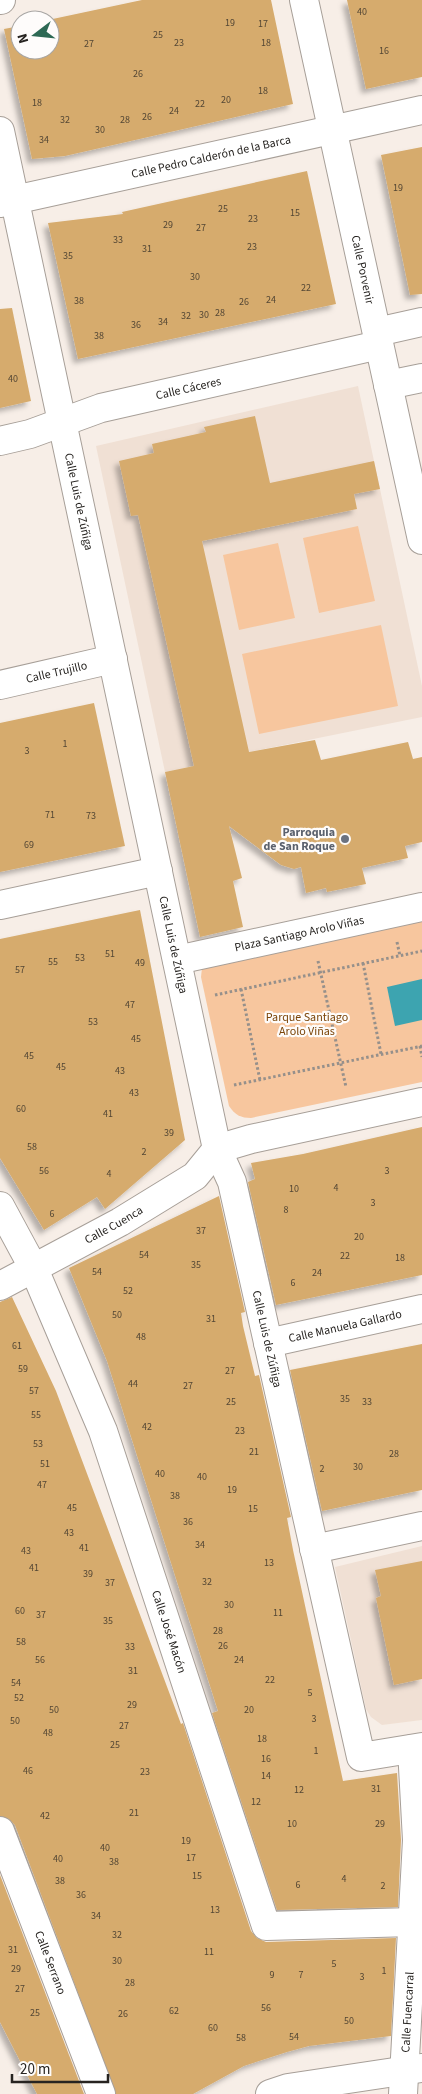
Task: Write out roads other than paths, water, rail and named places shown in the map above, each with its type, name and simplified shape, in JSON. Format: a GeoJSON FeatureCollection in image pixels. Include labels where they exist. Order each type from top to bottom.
{"type":"FeatureCollection","features":[{"type":"Feature","properties":{"kind":"street","name":"Calle Porvenir"},"geometry":{"type":"LineString","coordinates":[[304,0],[422,540]]}},
{"type":"Feature","properties":{"kind":"street","name":"Calle Pedro Calderón de la Barca"},"geometry":{"type":"LineString","coordinates":[[7,202],[422,110]]}},
{"type":"Feature","properties":{"kind":"street","name":"Calle Luis de Zúñiga"},"geometry":{"type":"LineString","coordinates":[[0,130],[7,202],[62,423],[217,1150],[232,1182],[361,1757],[417,1748]]}},
{"type":"Feature","properties":{"kind":"street","name":"Calle Cáceres"},"geometry":{"type":"LineString","coordinates":[[0,441],[30,434],[101,408],[378,338],[422,322]]}},
{"type":"Feature","properties":{"kind":"street"},"geometry":{"type":"LineString","coordinates":[[388,385],[422,378]]}},
{"type":"Feature","properties":{"kind":"street","name":"Calle Trujillo"},"geometry":{"type":"LineString","coordinates":[[0,684],[113,659]]}},
{"type":"Feature","properties":{"kind":"street"},"geometry":{"type":"LineString","coordinates":[[0,905],[158,871]]}},
{"type":"Feature","properties":{"kind":"street","name":"Plaza Santiago Arolo Viñas"},"geometry":{"type":"LineString","coordinates":[[177,960],[422,907]]}},
{"type":"Feature","properties":{"kind":"street"},"geometry":{"type":"LineString","coordinates":[[217,1150],[251,1139],[422,1102]]}},
{"type":"Feature","properties":{"kind":"street","name":"Calle Cuenca"},"geometry":{"type":"LineString","coordinates":[[0,1286],[120,1222],[195,1176],[217,1150]]}},
{"type":"Feature","properties":{"kind":"street","name":"Calle José Macón"},"geometry":{"type":"LineString","coordinates":[[0,1206],[34,1269],[103,1431],[266,1926],[413,1922]]}},
{"type":"Feature","properties":{"kind":"street","name":"Calle Manuela Gallardo"},"geometry":{"type":"LineString","coordinates":[[268,1343],[422,1309]]}},
{"type":"Feature","properties":{"kind":"street"},"geometry":{"type":"LineString","coordinates":[[314,1549],[422,1526]]}},
{"type":"Feature","properties":{"kind":"street","name":"Calle Fuencarral"},"geometry":{"type":"LineString","coordinates":[[410,2077],[413,1922],[420,1840],[417,1748]]}},
{"type":"Feature","properties":{"kind":"street","name":"Calle Serrano"},"geometry":{"type":"LineString","coordinates":[[0,1831],[101,2094]]}},
{"type":"Feature","properties":{"kind":"street"},"geometry":{"type":"LineString","coordinates":[[270,2094],[288,2088],[410,2077]]}},
{"type":"Feature","properties":{"kind":"water"},"geometry":{"type":"Polygon","coordinates":[[[422,979],[422,1020],[395,1026],[387,987],[422,979]]]}},
{"type":"Feature","properties":{"kind":"place","name":"Parroquia de San Roque"},"geometry":{"type":"Point","coordinates":[345,839]}},
{"type":"Feature","properties":{"kind":"park label","name":"Parque Santiago Arolo Viñas"},"geometry":{"type":"Point","coordinates":[307,1024]}}]}
